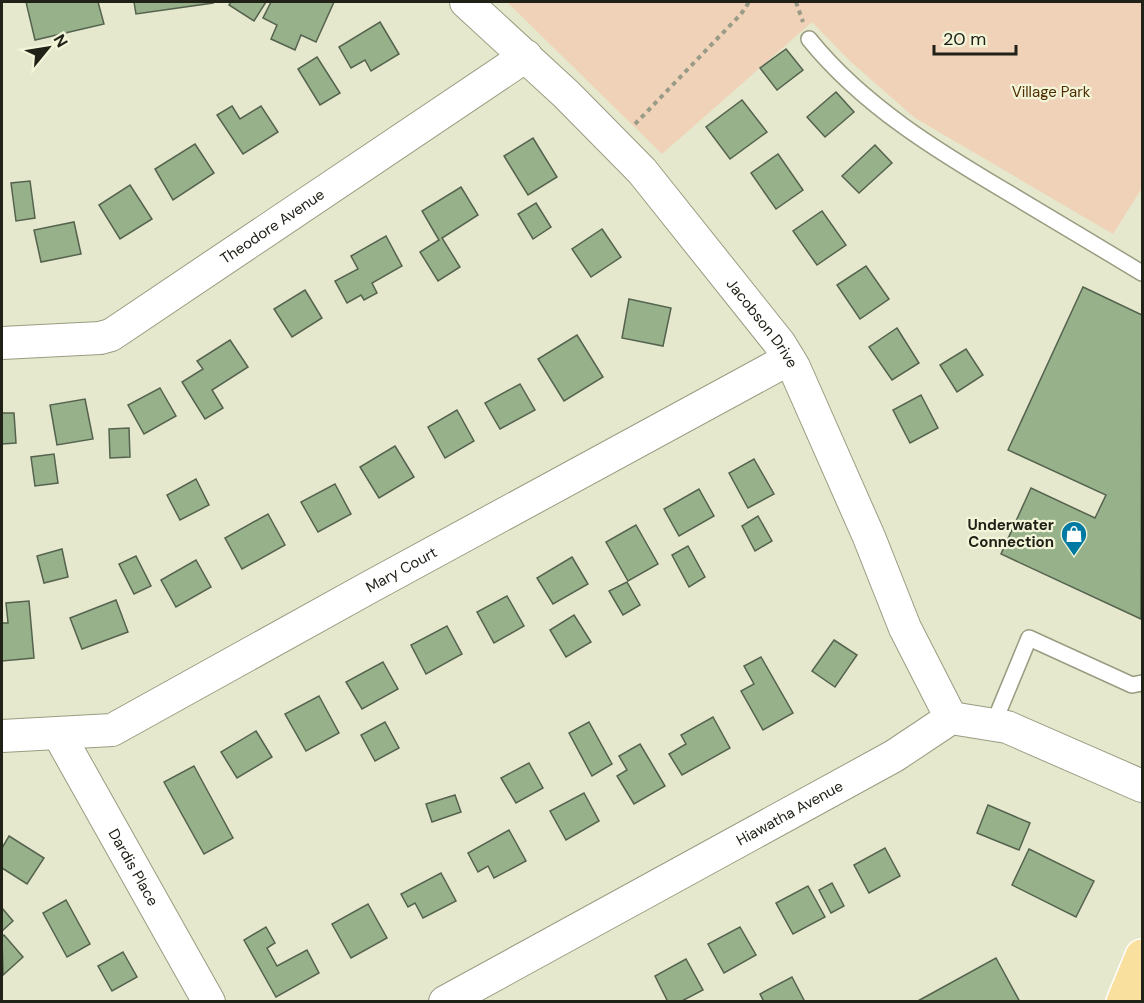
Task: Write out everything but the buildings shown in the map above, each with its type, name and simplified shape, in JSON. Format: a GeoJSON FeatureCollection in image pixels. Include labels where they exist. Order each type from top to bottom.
{"type":"FeatureCollection","features":[{"type":"Feature","properties":{"kind":"main road"},"geometry":{"type":"LineString","coordinates":[[1123,1002],[1143,956]]}},
{"type":"Feature","properties":{"kind":"street","name":"Jacobson Drive"},"geometry":{"type":"LineString","coordinates":[[466,2],[526,56],[642,171],[780,345],[789,359],[869,537],[905,628],[951,718]]}},
{"type":"Feature","properties":{"kind":"street","name":"Theodore Avenue"},"geometry":{"type":"LineString","coordinates":[[2,343],[100,338],[111,335],[526,56]]}},
{"type":"Feature","properties":{"kind":"street","name":"Mary Court"},"geometry":{"type":"LineString","coordinates":[[2,736],[112,730],[389,576],[789,359]]}},
{"type":"Feature","properties":{"kind":"street"},"geometry":{"type":"LineString","coordinates":[[951,718],[1007,727],[1143,786]]}},
{"type":"Feature","properties":{"kind":"street","name":"Hiawatha Avenue"},"geometry":{"type":"LineString","coordinates":[[445,1002],[894,756],[951,718]]}},
{"type":"Feature","properties":{"kind":"street","name":"Dardis Place"},"geometry":{"type":"LineString","coordinates":[[58,733],[209,1002]]}},
{"type":"Feature","properties":{"kind":"lane"},"geometry":{"type":"LineString","coordinates":[[809,39],[845,79],[910,132],[1143,273]]}},
{"type":"Feature","properties":{"kind":"lane"},"geometry":{"type":"LineString","coordinates":[[993,725],[1029,638],[1132,685],[1143,682]]}},
{"type":"Feature","properties":{"kind":"path"},"geometry":{"type":"LineString","coordinates":[[616,144],[741,14],[749,2]]}},
{"type":"Feature","properties":{"kind":"green space","name":"Village Park"},"geometry":{"type":"Polygon","coordinates":[[[507,2],[1142,2],[1142,190],[1113,234],[915,118],[851,62],[812,22],[662,154],[507,2]]]}},
{"type":"Feature","properties":{"kind":"place","name":"Underwater Connection"},"geometry":{"type":"Point","coordinates":[1074,557]}}]}
